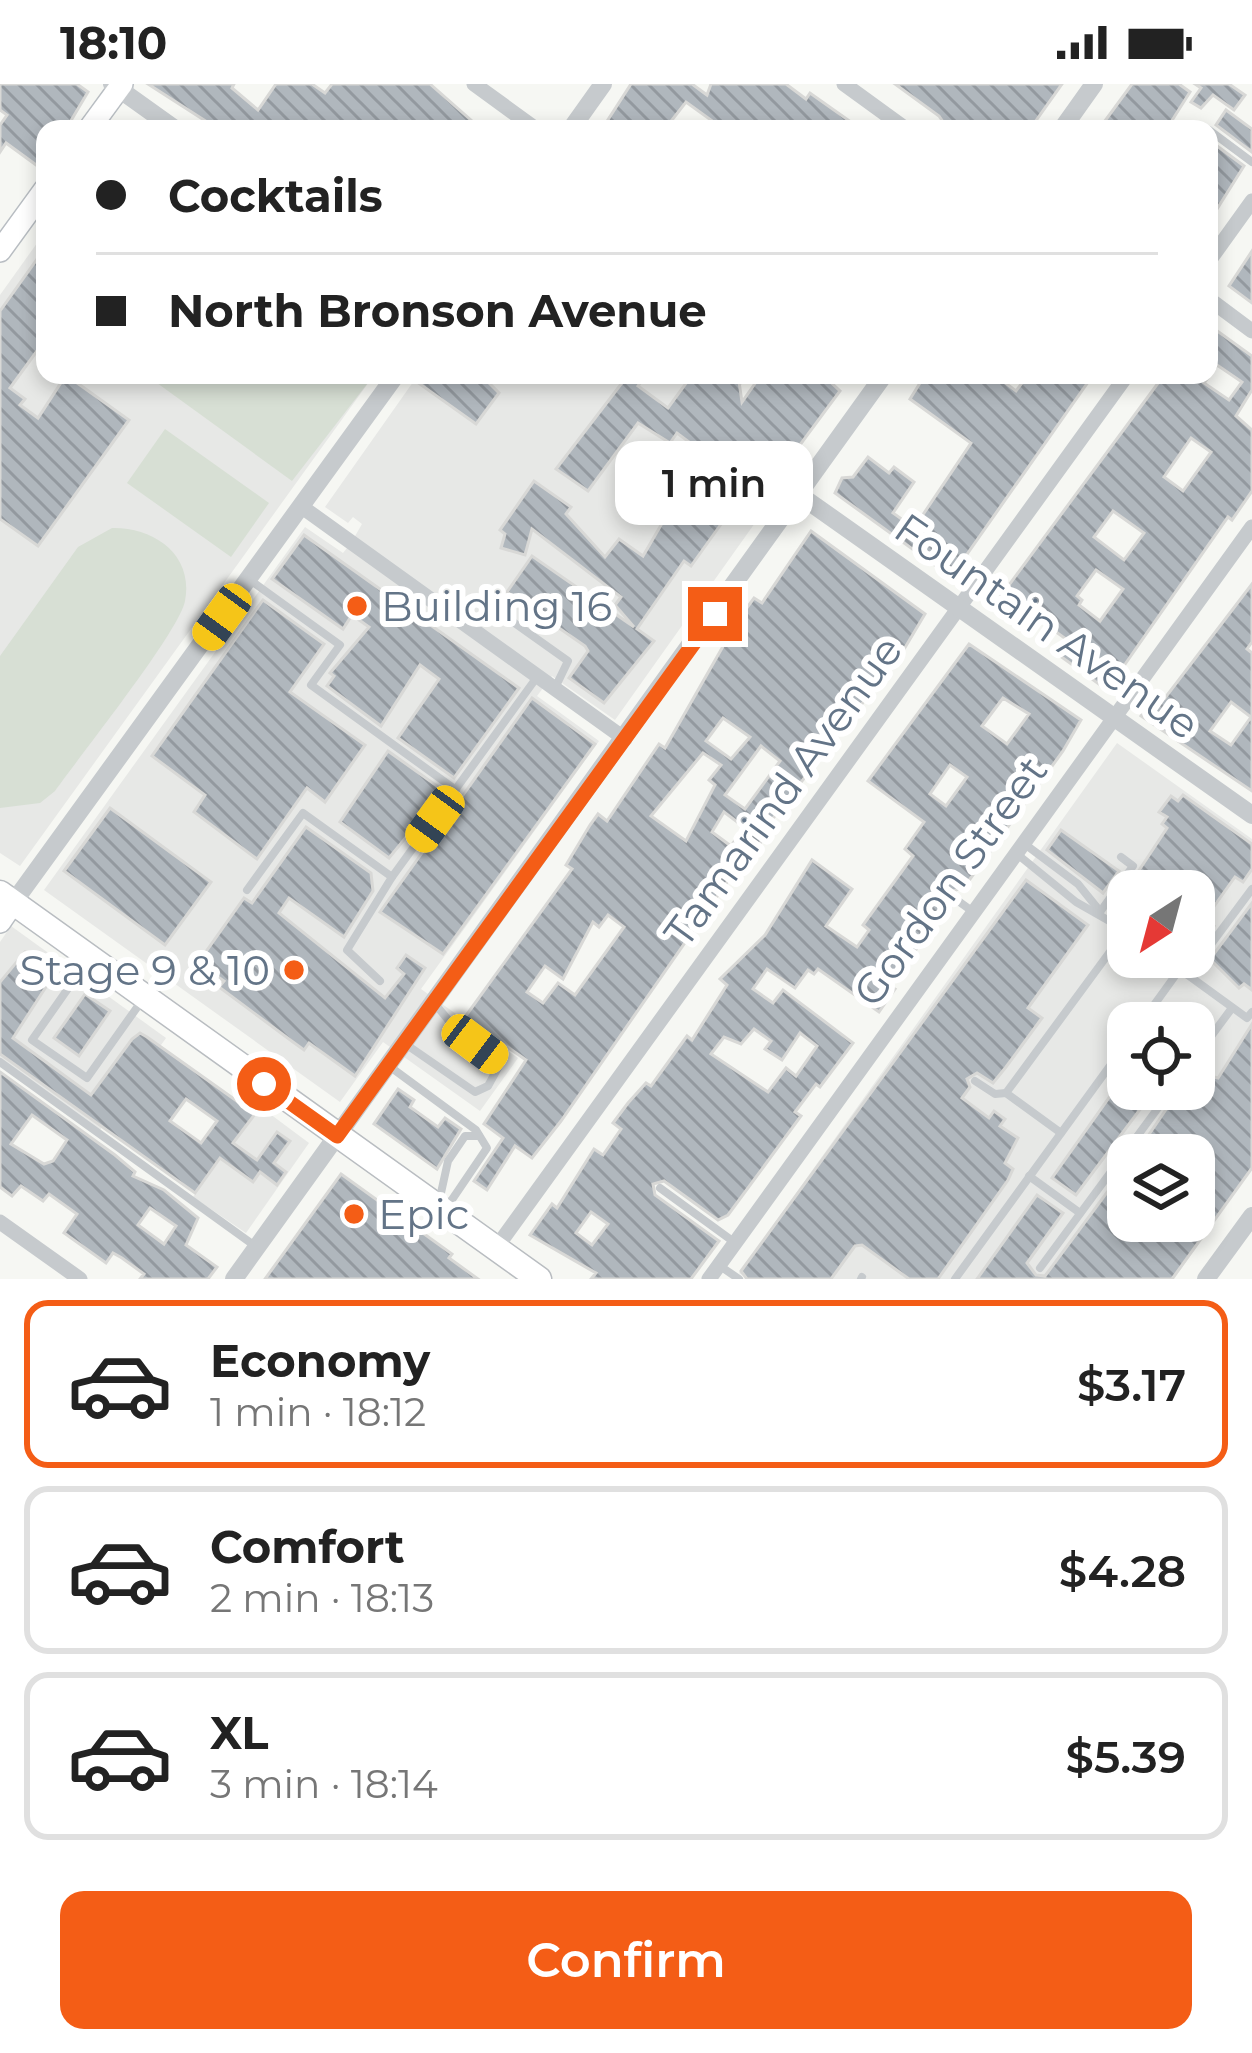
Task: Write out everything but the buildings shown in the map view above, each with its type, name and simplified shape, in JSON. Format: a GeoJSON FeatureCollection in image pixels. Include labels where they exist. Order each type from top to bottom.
{"type":"FeatureCollection","features":[{"type":"Feature","properties":{"kind":"main road"},"geometry":{"type":"LineString","coordinates":[[95,120],[117,86]]}},
{"type":"Feature","properties":{"kind":"main road"},"geometry":{"type":"LineString","coordinates":[[0,251],[36,201]]}},
{"type":"Feature","properties":{"kind":"main road"},"geometry":{"type":"LineString","coordinates":[[4,906],[89,958],[538,1279]]}},
{"type":"Feature","properties":{"kind":"street"},"geometry":{"type":"LineString","coordinates":[[474,84],[524,120]]}},
{"type":"Feature","properties":{"kind":"street"},"geometry":{"type":"LineString","coordinates":[[577,120],[603,84]]}},
{"type":"Feature","properties":{"kind":"street"},"geometry":{"type":"LineString","coordinates":[[844,84],[894,120]]}},
{"type":"Feature","properties":{"kind":"street"},"geometry":{"type":"LineString","coordinates":[[1068,120],[1094,84]]}},
{"type":"Feature","properties":{"kind":"street"},"geometry":{"type":"LineString","coordinates":[[117,86],[163,120]]}},
{"type":"Feature","properties":{"kind":"street"},"geometry":{"type":"LineString","coordinates":[[1218,248],[1252,201]]}},
{"type":"Feature","properties":{"kind":"street"},"geometry":{"type":"LineString","coordinates":[[1218,306],[1252,331]]}},
{"type":"Feature","properties":{"kind":"street"},"geometry":{"type":"LineString","coordinates":[[4,906],[250,580],[390,384]]}},
{"type":"Feature","properties":{"kind":"street"},"geometry":{"type":"LineString","coordinates":[[234,1279],[801,496],[877,384]]}},
{"type":"Feature","properties":{"kind":"street","name":"Tamarind Avenue"},"geometry":{"type":"LineString","coordinates":[[496,1248],[1121,384]]}},
{"type":"Feature","properties":{"kind":"street","name":"Fountain Avenue"},"geometry":{"type":"LineString","coordinates":[[801,496],[1252,815]]}},
{"type":"Feature","properties":{"kind":"street"},"geometry":{"type":"LineString","coordinates":[[302,507],[625,739]]}},
{"type":"Feature","properties":{"kind":"street","name":"Gordon Street"},"geometry":{"type":"LineString","coordinates":[[714,1272],[1252,527]]}},
{"type":"Feature","properties":{"kind":"street"},"geometry":{"type":"LineString","coordinates":[[1210,1278],[1252,1216]]}},
{"type":"Feature","properties":{"kind":"street"},"geometry":{"type":"LineString","coordinates":[[0,1222],[80,1279]]}},
{"type":"Feature","properties":{"kind":"lane"},"geometry":{"type":"LineString","coordinates":[[1218,136],[1252,161]]}},
{"type":"Feature","properties":{"kind":"lane"},"geometry":{"type":"LineString","coordinates":[[250,580],[340,645],[311,686],[456,790]]}},
{"type":"Feature","properties":{"kind":"lane"},"geometry":{"type":"LineString","coordinates":[[499,612],[568,662],[554,689]]}},
{"type":"Feature","properties":{"kind":"lane"},"geometry":{"type":"LineString","coordinates":[[380,981],[347,950],[392,878],[537,677]]}},
{"type":"Feature","properties":{"kind":"lane"},"geometry":{"type":"LineString","coordinates":[[247,890],[303,813],[392,878]]}},
{"type":"Feature","properties":{"kind":"lane"},"geometry":{"type":"LineString","coordinates":[[1019,848],[1078,884],[1107,917]]}},
{"type":"Feature","properties":{"kind":"lane"},"geometry":{"type":"LineString","coordinates":[[1100,912],[1133,866],[1120,857]]}},
{"type":"Feature","properties":{"kind":"lane"},"geometry":{"type":"LineString","coordinates":[[1215,934],[1252,889]]}},
{"type":"Feature","properties":{"kind":"lane"},"geometry":{"type":"LineString","coordinates":[[954,898],[974,912]]}},
{"type":"Feature","properties":{"kind":"lane"},"geometry":{"type":"LineString","coordinates":[[89,958],[32,1040],[87,1078],[144,998]]}},
{"type":"Feature","properties":{"kind":"lane"},"geometry":{"type":"LineString","coordinates":[[1006,1093],[1107,958]]}},
{"type":"Feature","properties":{"kind":"lane"},"geometry":{"type":"LineString","coordinates":[[1159,1002],[1179,978]]}},
{"type":"Feature","properties":{"kind":"lane"},"geometry":{"type":"LineString","coordinates":[[1192,978],[1247,1018],[1252,1012]]}},
{"type":"Feature","properties":{"kind":"lane"},"geometry":{"type":"LineString","coordinates":[[404,1043],[475,1092],[488,1086],[500,1064],[454,1028],[434,1003]]}},
{"type":"Feature","properties":{"kind":"lane"},"geometry":{"type":"LineString","coordinates":[[1215,1030],[1232,1007]]}},
{"type":"Feature","properties":{"kind":"lane"},"geometry":{"type":"LineString","coordinates":[[0,1062],[257,1247]]}},
{"type":"Feature","properties":{"kind":"lane"},"geometry":{"type":"LineString","coordinates":[[865,1062],[880,1073]]}},
{"type":"Feature","properties":{"kind":"lane"},"geometry":{"type":"LineString","coordinates":[[388,1065],[481,1136],[486,1153],[440,1209]]}},
{"type":"Feature","properties":{"kind":"lane"},"geometry":{"type":"LineString","coordinates":[[955,1279],[1107,1070]]}},
{"type":"Feature","properties":{"kind":"lane"},"geometry":{"type":"LineString","coordinates":[[975,1081],[994,1094],[1006,1093],[1061,1132]]}},
{"type":"Feature","properties":{"kind":"lane"},"geometry":{"type":"LineString","coordinates":[[1040,1268],[1156,1110]]}},
{"type":"Feature","properties":{"kind":"lane"},"geometry":{"type":"LineString","coordinates":[[440,1209],[448,1161],[466,1136],[481,1136]]}},
{"type":"Feature","properties":{"kind":"lane"},"geometry":{"type":"LineString","coordinates":[[1030,1176],[1080,1213]]}},
{"type":"Feature","properties":{"kind":"lane"},"geometry":{"type":"LineString","coordinates":[[660,1188],[735,1243]]}},
{"type":"Feature","properties":{"kind":"lane"},"geometry":{"type":"LineString","coordinates":[[714,1272],[739,1279]]}},
{"type":"Feature","properties":{"kind":"shaded area"},"geometry":{"type":"Polygon","coordinates":[[[36,245],[36,384],[368,384],[20,866],[0,853],[0,295],[36,245]]]}},
{"type":"Feature","properties":{"kind":"shaded area"},"geometry":{"type":"Polygon","coordinates":[[[158,384],[367,384],[292,481],[158,384]]]}},
{"type":"Feature","properties":{"kind":"shaded area"},"geometry":{"type":"Polygon","coordinates":[[[412,384],[742,384],[731,400],[804,454],[615,720],[552,676],[537,696],[599,741],[421,989],[518,1058],[480,1111],[383,1042],[340,1102],[44,890],[305,527],[343,553],[351,543],[362,524],[353,517],[348,523],[325,507],[412,384]]]}},
{"type":"Feature","properties":{"kind":"shaded area"},"geometry":{"type":"Polygon","coordinates":[[[165,429],[269,503],[231,557],[127,483],[165,429]]]}},
{"type":"Feature","properties":{"kind":"shaded area"},"geometry":{"type":"Polygon","coordinates":[[[112,528],[142,532],[177,557],[186,584],[179,617],[55,791],[40,803],[0,808],[0,656],[78,547],[112,528]]]}},
{"type":"Feature","properties":{"kind":"shaded area"},"geometry":{"type":"Polygon","coordinates":[[[1117,743],[1252,839],[1252,1169],[1215,1221],[1215,1134],[1107,1134],[1107,1242],[1200,1242],[1174,1279],[748,1279],[739,1273],[1117,743]]]}},
{"type":"Feature","properties":{"kind":"shaded area"},"geometry":{"type":"Polygon","coordinates":[[[11,926],[166,1038],[100,1130],[0,1058],[0,942],[11,926]]]}},
{"type":"Feature","properties":{"kind":"shaded area"},"geometry":{"type":"Polygon","coordinates":[[[258,1105],[309,1143],[246,1233],[193,1197],[258,1105]]]}},
{"type":"Feature","properties":{"kind":"place","name":"Building 16"},"geometry":{"type":"Point","coordinates":[357,606]}},
{"type":"Feature","properties":{"kind":"place","name":"Stage 9 & 10"},"geometry":{"type":"Point","coordinates":[294,970]}},
{"type":"Feature","properties":{"kind":"place","name":"Epic"},"geometry":{"type":"Point","coordinates":[354,1214]}},
{"type":"Feature","properties":{"kind":"route"},"geometry":{"type":"LineString","coordinates":[[264,1084],[337,1136],[715,614]]}}]}
